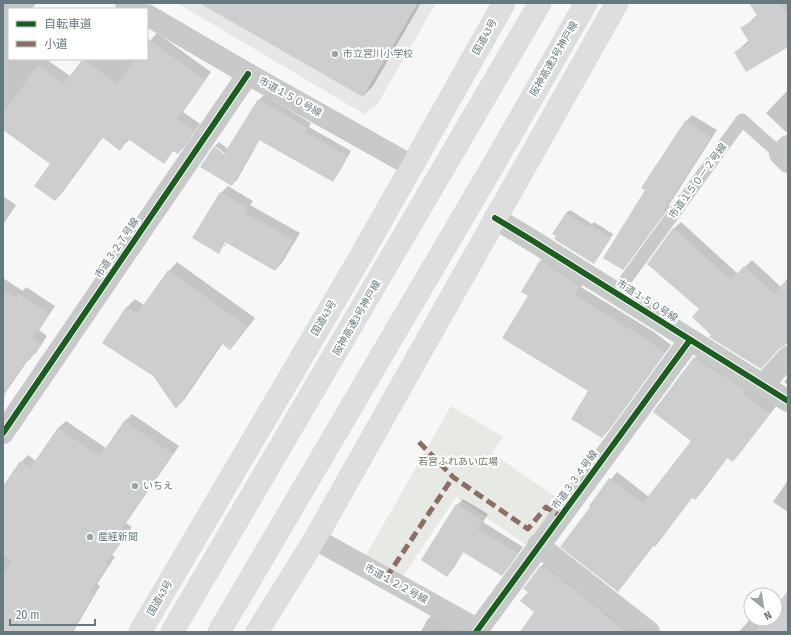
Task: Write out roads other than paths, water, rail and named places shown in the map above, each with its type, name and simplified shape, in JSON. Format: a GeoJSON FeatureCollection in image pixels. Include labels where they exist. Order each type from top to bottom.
{"type":"FeatureCollection","features":[{"type":"Feature","properties":{"kind":"highway","name":"国道43号"},"geometry":{"type":"LineString","coordinates":[[140,632],[412,166],[504,3]]}},
{"type":"Feature","properties":{"kind":"highway","name":"阪神高速3号神戸線"},"geometry":{"type":"LineString","coordinates":[[172,632],[540,3]]}},
{"type":"Feature","properties":{"kind":"highway","name":"阪神高速3号神戸線"},"geometry":{"type":"LineString","coordinates":[[219,632],[487,176],[586,3]]}},
{"type":"Feature","properties":{"kind":"highway"},"geometry":{"type":"LineString","coordinates":[[257,632],[315,539],[617,3]]}},
{"type":"Feature","properties":{"kind":"street","name":"市道１５０号線"},"geometry":{"type":"LineString","coordinates":[[148,16],[248,74],[412,166]]}},
{"type":"Feature","properties":{"kind":"street","name":"市道３２７号線"},"geometry":{"type":"LineString","coordinates":[[3,433],[248,74]]}},
{"type":"Feature","properties":{"kind":"street","name":"市道１５０号線"},"geometry":{"type":"LineString","coordinates":[[495,218],[788,401]]}},
{"type":"Feature","properties":{"kind":"street","name":"市道３３４号線"},"geometry":{"type":"LineString","coordinates":[[477,631],[538,545],[690,340]]}},
{"type":"Feature","properties":{"kind":"street"},"geometry":{"type":"LineString","coordinates":[[763,385],[788,357]]}},
{"type":"Feature","properties":{"kind":"street","name":"市道１２２号線"},"geometry":{"type":"LineString","coordinates":[[315,539],[477,631]]}},
{"type":"Feature","properties":{"kind":"street"},"geometry":{"type":"LineString","coordinates":[[538,545],[649,632]]}},
{"type":"Feature","properties":{"kind":"lane","name":"市道１５０－２号線"},"geometry":{"type":"LineString","coordinates":[[616,293],[742,120],[785,154]]}},
{"type":"Feature","properties":{"kind":"place","name":"市立宮川小学校"},"geometry":{"type":"Point","coordinates":[335,54]}},
{"type":"Feature","properties":{"kind":"place","name":"いちえ"},"geometry":{"type":"Point","coordinates":[135,486]}},
{"type":"Feature","properties":{"kind":"place","name":"産経新聞"},"geometry":{"type":"Point","coordinates":[90,537]}},
{"type":"Feature","properties":{"kind":"park label","name":"若宮ふれあい広場"},"geometry":{"type":"Point","coordinates":[458,462]}}]}
